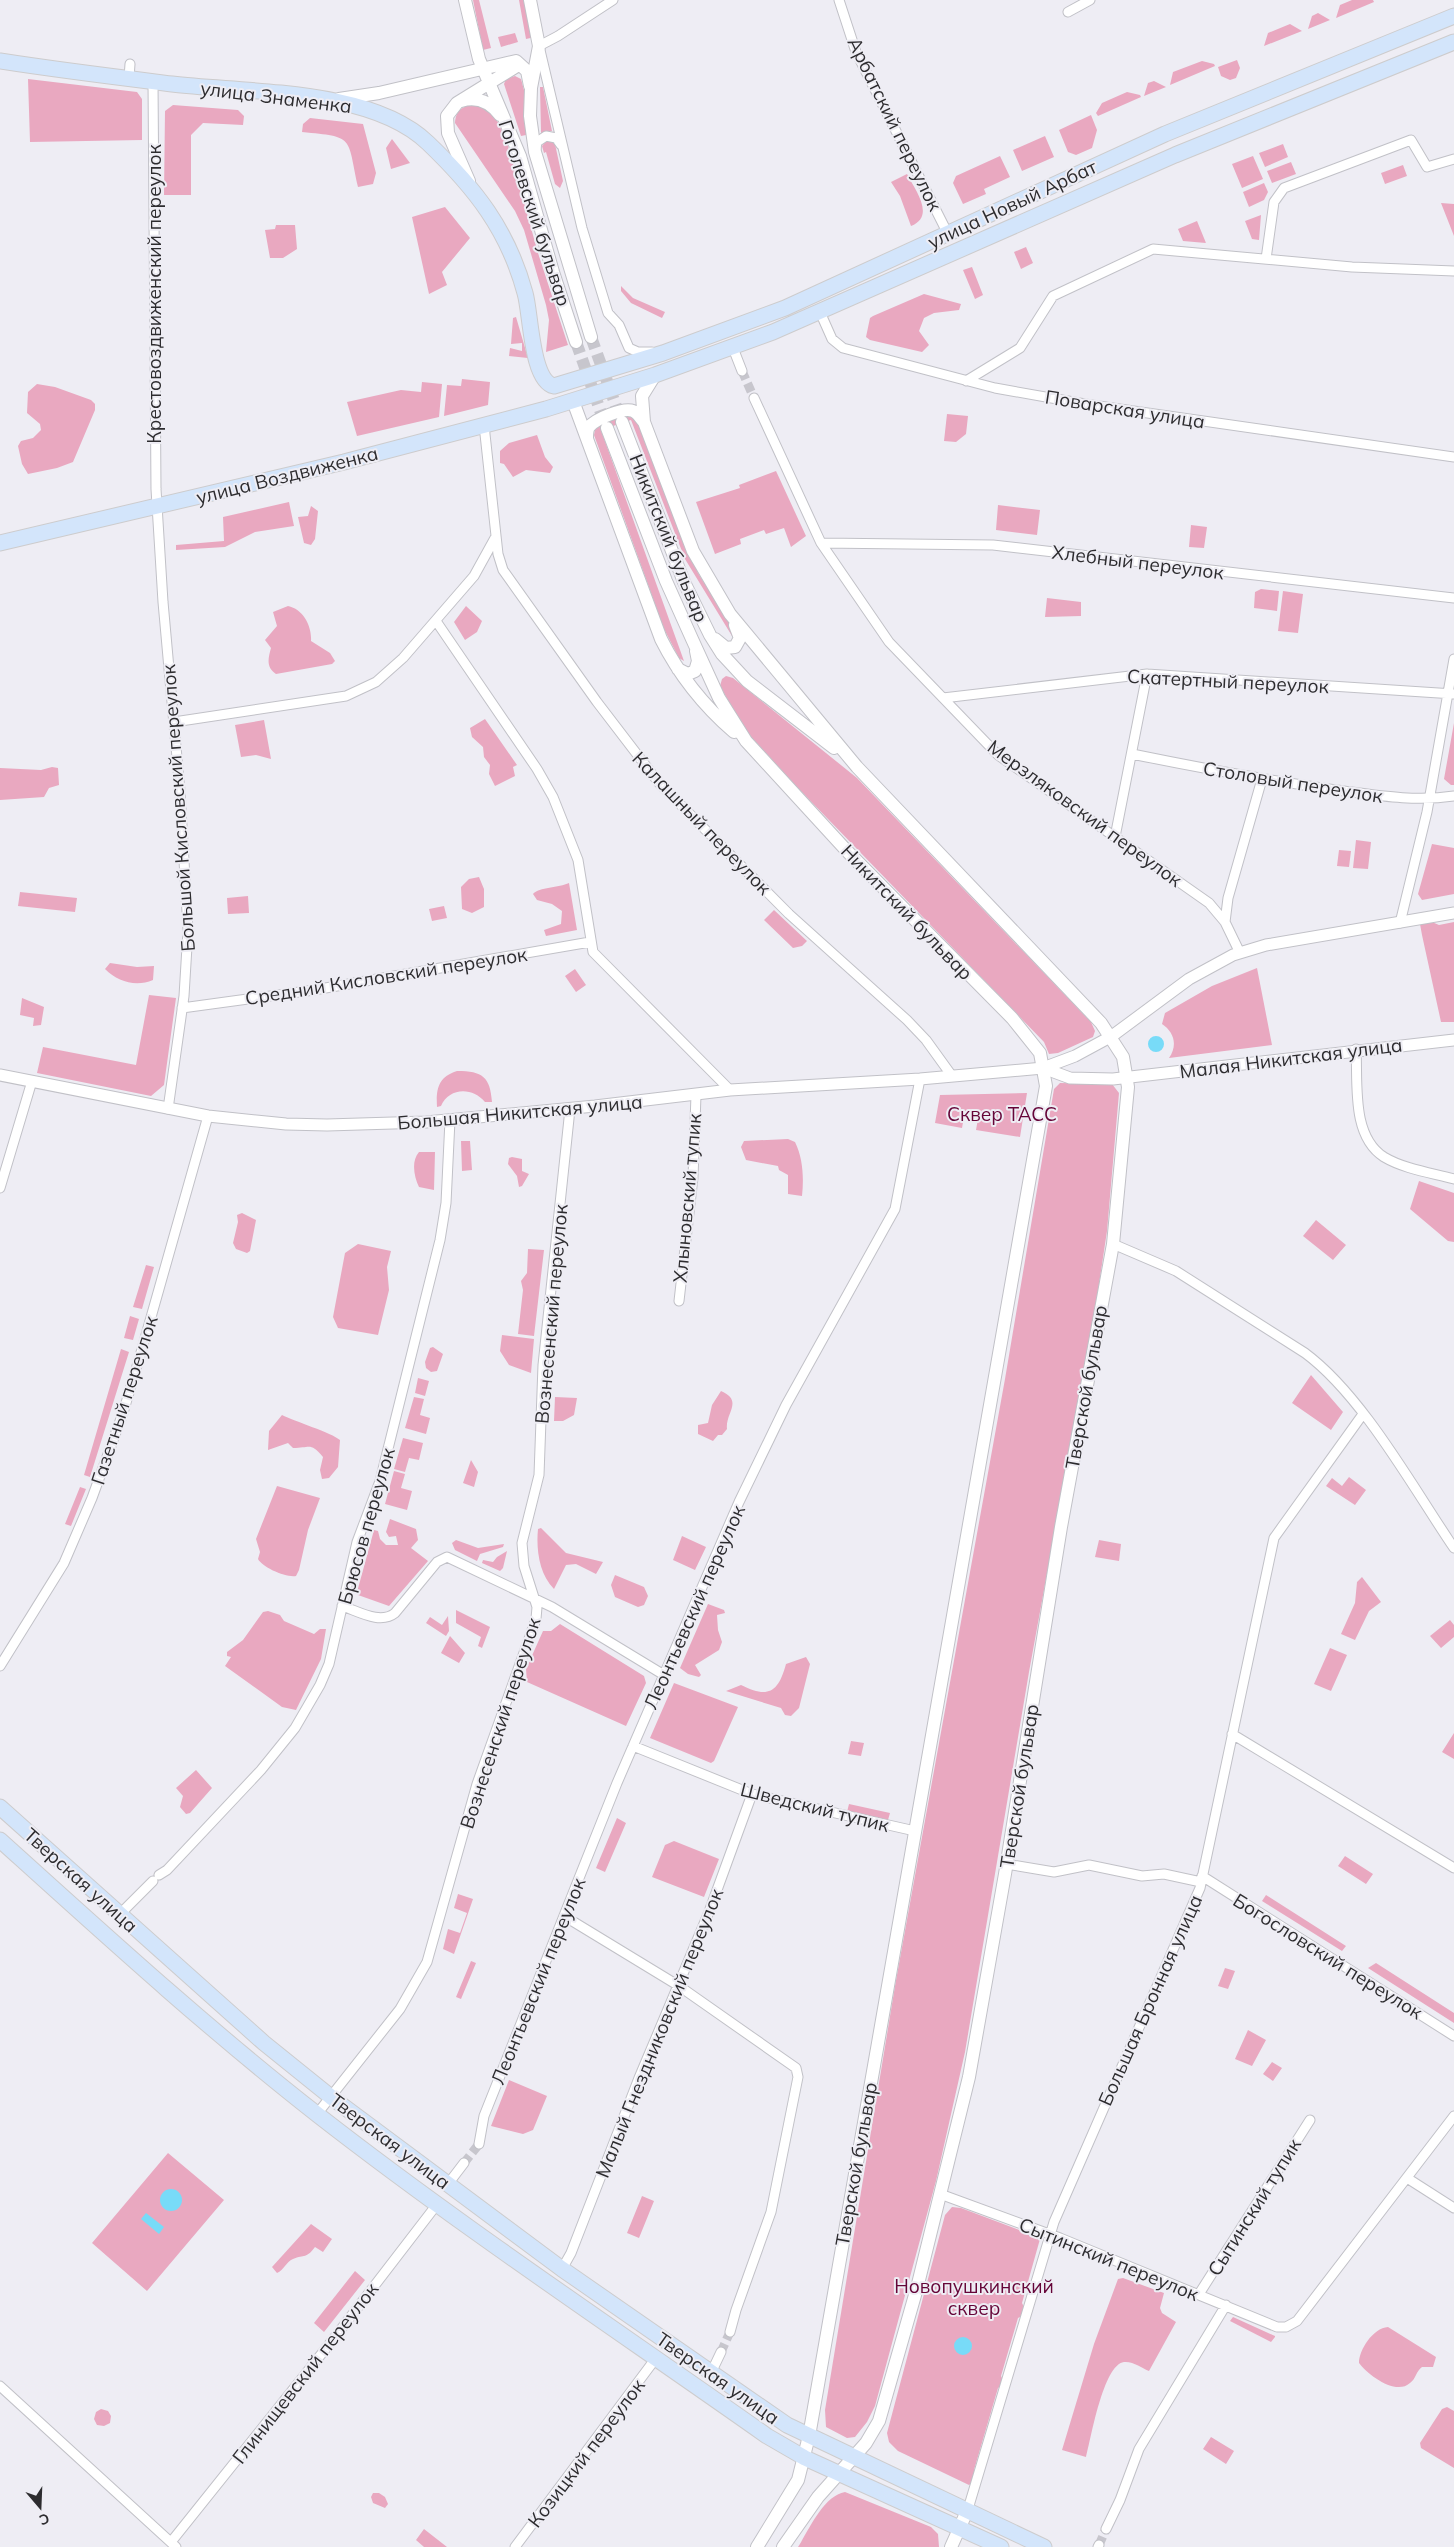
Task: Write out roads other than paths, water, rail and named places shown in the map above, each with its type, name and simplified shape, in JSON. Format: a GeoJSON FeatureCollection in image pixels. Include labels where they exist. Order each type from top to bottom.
{"type":"FeatureCollection","features":[{"type":"Feature","properties":{"kind":"main road","name":"Гоголевский бульвар"},"geometry":{"type":"LineString","coordinates":[[465,0],[483,70],[510,130],[576,342]]}},
{"type":"Feature","properties":{"kind":"main road","name":"Гоголевский бульвар"},"geometry":{"type":"LineString","coordinates":[[530,0],[539,46],[531,88],[530,116],[536,152],[591,337]]}},
{"type":"Feature","properties":{"kind":"main road","name":"улица Новый Арбат"},"geometry":{"type":"LineString","coordinates":[[567,384],[663,353],[785,308],[1165,134],[1454,16]]}},
{"type":"Feature","properties":{"kind":"main road","name":"улица Новый Арбат"},"geometry":{"type":"LineString","coordinates":[[573,401],[733,348],[820,312],[1175,155],[1454,42]]}},
{"type":"Feature","properties":{"kind":"main road"},"geometry":{"type":"LineString","coordinates":[[474,190],[461,166],[446,124],[447,116],[457,103],[488,82],[521,64],[539,46]]}},
{"type":"Feature","properties":{"kind":"main road","name":"улица Знаменка"},"geometry":{"type":"LineString","coordinates":[[0,61],[130,71],[153,81],[324,99],[365,108],[406,125],[422,136],[474,190],[502,231],[525,293],[540,372],[551,385],[567,384]]}},
{"type":"Feature","properties":{"kind":"main road"},"geometry":{"type":"LineString","coordinates":[[324,99],[362,97],[511,62],[521,64],[527,71],[531,88]]}},
{"type":"Feature","properties":{"kind":"main road"},"geometry":{"type":"LineString","coordinates":[[457,103],[468,99],[485,102],[499,113],[510,130]]}},
{"type":"Feature","properties":{"kind":"main road","name":"Никитский бульвар"},"geometry":{"type":"LineString","coordinates":[[655,375],[642,396],[644,422],[693,551],[730,614],[857,767],[1097,1018],[1112,1036],[1123,1057],[1127,1078]]}},
{"type":"Feature","properties":{"kind":"main road","name":"улица Воздвиженка"},"geometry":{"type":"LineString","coordinates":[[0,543],[484,425],[573,401]]}},
{"type":"Feature","properties":{"kind":"main road","name":"Никитский бульвар"},"geometry":{"type":"LineString","coordinates":[[573,401],[654,621],[678,669],[711,708],[746,741],[846,850],[1012,1018],[1037,1048],[1043,1068],[1045,1094]]}},
{"type":"Feature","properties":{"kind":"main road"},"geometry":{"type":"LineString","coordinates":[[587,438],[588,428],[607,415],[630,410],[634,411],[644,422]]}},
{"type":"Feature","properties":{"kind":"main road","name":"Никитский бульвар"},"geometry":{"type":"LineString","coordinates":[[622,422],[676,564],[710,635],[722,654],[747,681],[857,767]]}},
{"type":"Feature","properties":{"kind":"main road","name":"Никитский бульвар"},"geometry":{"type":"LineString","coordinates":[[607,428],[666,581],[692,640],[719,698],[746,741]]}},
{"type":"Feature","properties":{"kind":"main road"},"geometry":{"type":"LineString","coordinates":[[710,635],[726,648],[737,645],[740,635],[730,614]]}},
{"type":"Feature","properties":{"kind":"main road"},"geometry":{"type":"LineString","coordinates":[[678,669],[688,674],[696,669],[698,661],[692,640]]}},
{"type":"Feature","properties":{"kind":"main road","name":"Тверской бульвар"},"geometry":{"type":"LineString","coordinates":[[783,2547],[814,2503],[866,2443],[882,2412],[969,2077],[1061,1527],[1113,1244],[1128,1093],[1127,1078]]}},
{"type":"Feature","properties":{"kind":"main road","name":"Тверской бульвар"},"geometry":{"type":"LineString","coordinates":[[757,2547],[793,2490],[805,2458],[1045,1094]]}},
{"type":"Feature","properties":{"kind":"main road","name":"Тверская улица"},"geometry":{"type":"LineString","coordinates":[[0,1807],[227,2011],[331,2097],[562,2269],[772,2416],[854,2458],[968,2510]]}},
{"type":"Feature","properties":{"kind":"main road","name":"Тверская улица"},"geometry":{"type":"LineString","coordinates":[[0,1840],[208,2024],[317,2114],[438,2203],[767,2436],[805,2458],[960,2528]]}},
{"type":"Feature","properties":{"kind":"main road"},"geometry":{"type":"LineString","coordinates":[[950,2547],[968,2510],[1044,2547]]}},
{"type":"Feature","properties":{"kind":"main road"},"geometry":{"type":"LineString","coordinates":[[960,2528],[1001,2547]]}},
{"type":"Feature","properties":{"kind":"street"},"geometry":{"type":"LineString","coordinates":[[539,46],[558,36],[613,0]]}},
{"type":"Feature","properties":{"kind":"street","name":"Арбатский переулок"},"geometry":{"type":"LineString","coordinates":[[839,0],[856,52],[948,234]]}},
{"type":"Feature","properties":{"kind":"street"},"geometry":{"type":"LineString","coordinates":[[1068,12],[1090,0]]}},
{"type":"Feature","properties":{"kind":"street","name":"Гоголевский бульвар"},"geometry":{"type":"LineString","coordinates":[[539,46],[562,147],[608,312],[619,325],[629,348],[638,352],[663,353]]}},
{"type":"Feature","properties":{"kind":"street","name":"Крестовоздвиженский переулок"},"geometry":{"type":"LineString","coordinates":[[153,81],[157,506]]}},
{"type":"Feature","properties":{"kind":"street"},"geometry":{"type":"LineString","coordinates":[[536,152],[537,142],[546,136],[556,138],[562,147]]}},
{"type":"Feature","properties":{"kind":"street"},"geometry":{"type":"LineString","coordinates":[[1266,259],[1274,202],[1284,188],[1411,140],[1427,168],[1454,159]]}},
{"type":"Feature","properties":{"kind":"street"},"geometry":{"type":"LineString","coordinates":[[966,381],[1020,348],[1053,296],[1156,249],[1352,267],[1454,271]]}},
{"type":"Feature","properties":{"kind":"street","name":"Поварская улица"},"geometry":{"type":"LineString","coordinates":[[820,312],[832,339],[843,348],[966,381],[1085,404],[1454,457]]}},
{"type":"Feature","properties":{"kind":"street"},"geometry":{"type":"LineString","coordinates":[[733,348],[742,370]]}},
{"type":"Feature","properties":{"kind":"street","name":"Мерзляковский переулок"},"geometry":{"type":"LineString","coordinates":[[756,402],[821,542],[883,634],[998,755],[1200,896],[1225,922],[1240,953]]}},
{"type":"Feature","properties":{"kind":"street","name":"Калашный переулок"},"geometry":{"type":"LineString","coordinates":[[484,425],[495,538],[503,570],[644,766],[789,914],[907,1020],[926,1040],[952,1076]]}},
{"type":"Feature","properties":{"kind":"street","name":"Большой Кисловский переулок"},"geometry":{"type":"LineString","coordinates":[[157,506],[188,912],[188,950],[168,1109]]}},
{"type":"Feature","properties":{"kind":"street"},"geometry":{"type":"LineString","coordinates":[[174,722],[354,694],[389,671],[436,621],[474,576],[495,538]]}},
{"type":"Feature","properties":{"kind":"street","name":"Хлебный переулок"},"geometry":{"type":"LineString","coordinates":[[821,542],[993,545],[1454,598]]}},
{"type":"Feature","properties":{"kind":"street"},"geometry":{"type":"LineString","coordinates":[[436,621],[537,769],[557,806],[578,860],[593,952],[603,965],[730,1090]]}},
{"type":"Feature","properties":{"kind":"street"},"geometry":{"type":"LineString","coordinates":[[1400,923],[1450,694],[1454,659]]}},
{"type":"Feature","properties":{"kind":"street"},"geometry":{"type":"LineString","coordinates":[[1115,837],[1147,674]]}},
{"type":"Feature","properties":{"kind":"street","name":"Скатертный переулок"},"geometry":{"type":"LineString","coordinates":[[943,698],[1147,674],[1450,694]]}},
{"type":"Feature","properties":{"kind":"street","name":"Столовый переулок"},"geometry":{"type":"LineString","coordinates":[[1132,754],[1262,779],[1391,797],[1428,799],[1454,796]]}},
{"type":"Feature","properties":{"kind":"street"},"geometry":{"type":"LineString","coordinates":[[1225,922],[1228,898],[1262,779]]}},
{"type":"Feature","properties":{"kind":"street"},"geometry":{"type":"LineString","coordinates":[[1043,1068],[1075,1056],[1112,1036],[1189,979],[1215,963],[1240,953],[1266,945],[1454,913]]}},
{"type":"Feature","properties":{"kind":"street","name":"Средний Кисловский переулок"},"geometry":{"type":"LineString","coordinates":[[182,1008],[314,990],[590,942]]}},
{"type":"Feature","properties":{"kind":"street","name":"Малая Никитская улица"},"geometry":{"type":"LineString","coordinates":[[1043,1068],[1077,1079],[1127,1078],[1356,1049],[1454,1040]]}},
{"type":"Feature","properties":{"kind":"street"},"geometry":{"type":"LineString","coordinates":[[1356,1049],[1362,1124],[1366,1138],[1375,1150],[1396,1162],[1454,1179]]}},
{"type":"Feature","properties":{"kind":"street","name":"Большая Никитская улица"},"geometry":{"type":"LineString","coordinates":[[0,1075],[208,1116],[286,1124],[371,1124],[450,1120],[570,1109],[730,1090],[920,1079],[1043,1068]]}},
{"type":"Feature","properties":{"kind":"street","name":"Леонтьевский переулок"},"geometry":{"type":"LineString","coordinates":[[479,2144],[484,2116],[564,1916],[633,1746],[739,1502],[786,1405],[895,1209],[920,1079]]}},
{"type":"Feature","properties":{"kind":"street"},"geometry":{"type":"LineString","coordinates":[[0,1188],[32,1081]]}},
{"type":"Feature","properties":{"kind":"street","name":"Хлыновский тупик"},"geometry":{"type":"LineString","coordinates":[[679,1301],[693,1178],[696,1095]]}},
{"type":"Feature","properties":{"kind":"street","name":"Вознесенский переулок"},"geometry":{"type":"LineString","coordinates":[[317,2114],[400,2009],[427,1962],[455,1870],[478,1784],[514,1676],[536,1619],[535,1599],[524,1566],[522,1543],[539,1475],[543,1365],[570,1109]]}},
{"type":"Feature","properties":{"kind":"street","name":"Газетный переулок"},"geometry":{"type":"LineString","coordinates":[[0,1666],[64,1563],[92,1498],[131,1387],[208,1116]]}},
{"type":"Feature","properties":{"kind":"street","name":"Брюсов переулок"},"geometry":{"type":"LineString","coordinates":[[120,1914],[156,1878],[167,1870],[261,1770],[295,1728],[330,1664],[357,1542],[382,1473],[440,1240],[446,1203],[450,1120]]}},
{"type":"Feature","properties":{"kind":"street"},"geometry":{"type":"LineString","coordinates":[[1113,1244],[1176,1271],[1305,1354],[1320,1366],[1363,1414],[1454,1548]]}},
{"type":"Feature","properties":{"kind":"street","name":"Большая Бронная улица"},"geometry":{"type":"LineString","coordinates":[[968,2510],[1049,2234],[1201,1879],[1274,1538],[1363,1414]]}},
{"type":"Feature","properties":{"kind":"street"},"geometry":{"type":"LineString","coordinates":[[342,1606],[378,1618],[387,1618],[395,1613],[437,1562],[447,1557],[535,1599],[664,1675]]}},
{"type":"Feature","properties":{"kind":"street"},"geometry":{"type":"LineString","coordinates":[[1232,1734],[1454,1868]]}},
{"type":"Feature","properties":{"kind":"street","name":"Шведский тупик"},"geometry":{"type":"LineString","coordinates":[[633,1746],[752,1794],[915,1831]]}},
{"type":"Feature","properties":{"kind":"street","name":"Малый Гнездниковский переулок"},"geometry":{"type":"LineString","coordinates":[[562,2269],[571,2253],[639,2078],[679,1986],[730,1858],[752,1794]]}},
{"type":"Feature","properties":{"kind":"street","name":"Богословский переулок"},"geometry":{"type":"LineString","coordinates":[[1006,1864],[1054,1872],[1089,1865],[1142,1876],[1164,1874],[1201,1879],[1454,2036]]}},
{"type":"Feature","properties":{"kind":"street"},"geometry":{"type":"LineString","coordinates":[[564,1916],[679,1986],[791,2062],[798,2073],[771,2212],[730,2332]]}},
{"type":"Feature","properties":{"kind":"street"},"geometry":{"type":"LineString","coordinates":[[1454,2116],[1407,2178],[1454,2208]]}},
{"type":"Feature","properties":{"kind":"street","name":"Сытинский тупик"},"geometry":{"type":"LineString","coordinates":[[1199,2294],[1310,2120]]}},
{"type":"Feature","properties":{"kind":"street"},"geometry":{"type":"LineString","coordinates":[[448,2184],[464,2163]]}},
{"type":"Feature","properties":{"kind":"street","name":"Сытинский переулок"},"geometry":{"type":"LineString","coordinates":[[940,2194],[1049,2234],[1277,2326],[1286,2327],[1297,2321],[1407,2178]]}},
{"type":"Feature","properties":{"kind":"street","name":"Глинищевский переулок"},"geometry":{"type":"LineString","coordinates":[[173,2545],[438,2203]]}},
{"type":"Feature","properties":{"kind":"street"},"geometry":{"type":"LineString","coordinates":[[1106,2529],[1120,2500],[1140,2449],[1226,2305]]}},
{"type":"Feature","properties":{"kind":"street"},"geometry":{"type":"LineString","coordinates":[[710,2373],[721,2352]]}},
{"type":"Feature","properties":{"kind":"street","name":"Козицкий переулок"},"geometry":{"type":"LineString","coordinates":[[515,2547],[656,2358]]}},
{"type":"Feature","properties":{"kind":"street"},"geometry":{"type":"LineString","coordinates":[[0,2386],[173,2545]]}},
{"type":"Feature","properties":{"kind":"water"},"geometry":{"type":"Polygon","coordinates":[[[1156,1036],[1162,1038],[1164,1044],[1162,1050],[1156,1052],[1150,1050],[1148,1044],[1150,1038],[1156,1036]]]}},
{"type":"Feature","properties":{"kind":"water"},"geometry":{"type":"Polygon","coordinates":[[[171,2189],[179,2192],[182,2200],[179,2208],[171,2211],[163,2208],[160,2200],[163,2192],[171,2189]]]}},
{"type":"Feature","properties":{"kind":"water"},"geometry":{"type":"Polygon","coordinates":[[[146,2213],[164,2227],[159,2234],[141,2219],[146,2213]]]}},
{"type":"Feature","properties":{"kind":"water"},"geometry":{"type":"Polygon","coordinates":[[[959,2337],[967,2337],[972,2342],[970,2353],[959,2355],[954,2350],[954,2342],[959,2337]]]}},
{"type":"Feature","properties":{"kind":"tunnel"},"geometry":{"type":"LineString","coordinates":[[591,337],[621,420]]}},
{"type":"Feature","properties":{"kind":"tunnel"},"geometry":{"type":"LineString","coordinates":[[576,342],[606,427]]}},
{"type":"Feature","properties":{"kind":"tunnel"},"geometry":{"type":"LineString","coordinates":[[742,371],[754,398]]}},
{"type":"Feature","properties":{"kind":"tunnel"},"geometry":{"type":"LineString","coordinates":[[464,2163],[479,2144]]}},
{"type":"Feature","properties":{"kind":"tunnel"},"geometry":{"type":"LineString","coordinates":[[721,2352],[730,2332]]}},
{"type":"Feature","properties":{"kind":"tunnel"},"geometry":{"type":"LineString","coordinates":[[1099,2545],[1106,2529]]}},
{"type":"Feature","properties":{"kind":"park label","name":"Сквер ТАСС"},"geometry":{"type":"Point","coordinates":[1002,1114]}},
{"type":"Feature","properties":{"kind":"park label","name":"Новопушкинский сквер"},"geometry":{"type":"Point","coordinates":[974,2297]}}]}
